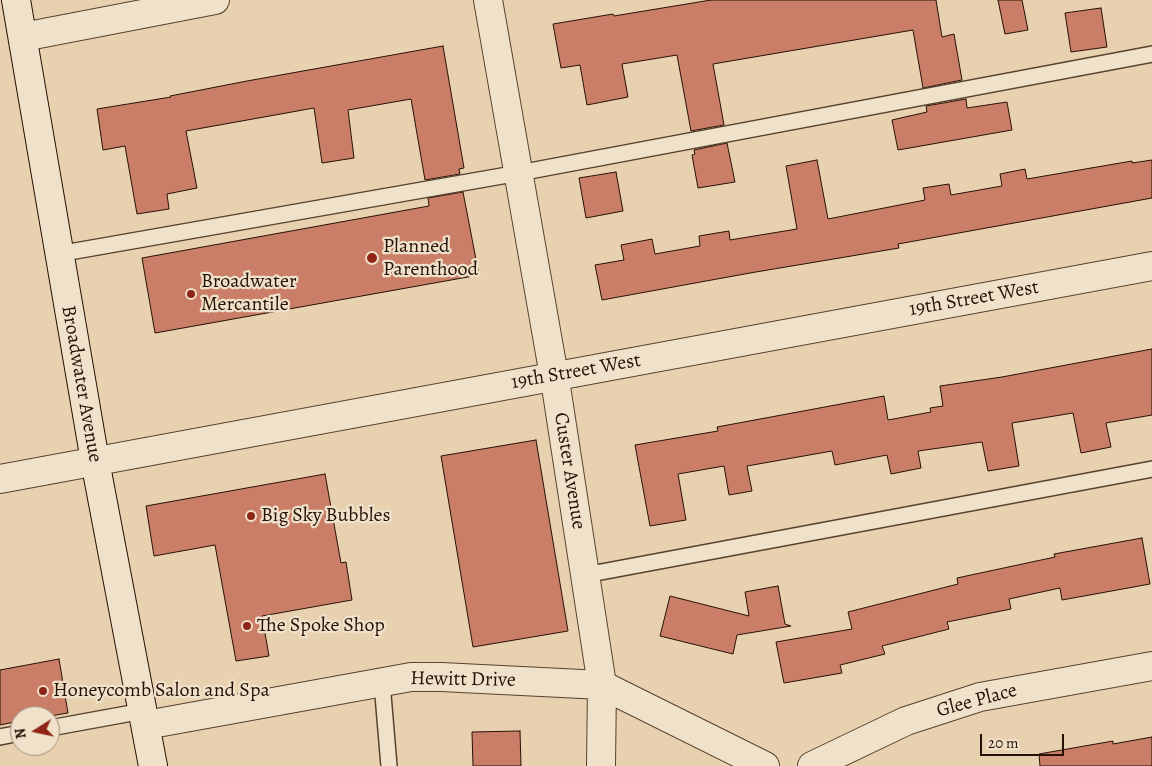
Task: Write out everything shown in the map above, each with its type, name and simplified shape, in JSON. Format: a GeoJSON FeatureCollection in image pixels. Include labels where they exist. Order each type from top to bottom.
{"type":"FeatureCollection","features":[{"type":"Feature","properties":{"kind":"street","name":"Broadwater Avenue"},"geometry":{"type":"LineString","coordinates":[[16,0],[58,254],[153,766]]}},
{"type":"Feature","properties":{"kind":"street"},"geometry":{"type":"LineString","coordinates":[[23,37],[215,0]]}},
{"type":"Feature","properties":{"kind":"street","name":"Custer Avenue"},"geometry":{"type":"LineString","coordinates":[[488,0],[554,376],[602,685],[601,766]]}},
{"type":"Feature","properties":{"kind":"street","name":"19th Street West"},"geometry":{"type":"LineString","coordinates":[[0,478],[1152,266]]}},
{"type":"Feature","properties":{"kind":"street","name":"Glee Place"},"geometry":{"type":"LineString","coordinates":[[812,766],[906,721],[980,696],[1152,666]]}},
{"type":"Feature","properties":{"kind":"street","name":"Hewitt Drive"},"geometry":{"type":"LineString","coordinates":[[144,718],[382,683],[411,677],[602,685],[765,766]]}},
{"type":"Feature","properties":{"kind":"lane"},"geometry":{"type":"LineString","coordinates":[[58,254],[518,173],[1152,54]]}},
{"type":"Feature","properties":{"kind":"lane"},"geometry":{"type":"LineString","coordinates":[[585,575],[1152,470]]}},
{"type":"Feature","properties":{"kind":"lane"},"geometry":{"type":"LineString","coordinates":[[382,683],[389,766]]}},
{"type":"Feature","properties":{"kind":"lane"},"geometry":{"type":"LineString","coordinates":[[60,727],[144,718]]}},
{"type":"Feature","properties":{"kind":"building"},"geometry":{"type":"Polygon","coordinates":[[[711,0],[936,0],[942,37],[954,34],[962,80],[923,88],[913,30],[713,64],[724,125],[691,131],[677,55],[622,64],[628,97],[587,105],[580,65],[561,68],[553,24],[711,0]]]}},
{"type":"Feature","properties":{"kind":"building"},"geometry":{"type":"Polygon","coordinates":[[[998,0],[1022,0],[1028,30],[1005,34],[998,0]]]}},
{"type":"Feature","properties":{"kind":"building"},"geometry":{"type":"Polygon","coordinates":[[[1101,8],[1107,47],[1071,52],[1065,13],[1101,8]]]}},
{"type":"Feature","properties":{"kind":"building"},"geometry":{"type":"Polygon","coordinates":[[[443,46],[464,168],[459,169],[460,174],[425,180],[411,99],[348,110],[354,158],[322,163],[314,108],[186,131],[197,188],[167,194],[169,209],[137,214],[125,146],[103,150],[97,109],[443,46]]]}},
{"type":"Feature","properties":{"kind":"building"},"geometry":{"type":"Polygon","coordinates":[[[966,99],[967,108],[1007,102],[1012,130],[898,150],[892,120],[927,112],[926,106],[966,99]]]}},
{"type":"Feature","properties":{"kind":"building"},"geometry":{"type":"Polygon","coordinates":[[[727,143],[735,182],[698,188],[692,155],[695,154],[694,150],[727,143]]]}},
{"type":"Feature","properties":{"kind":"building"},"geometry":{"type":"Polygon","coordinates":[[[817,160],[828,219],[925,200],[923,188],[949,184],[951,195],[1002,186],[1000,174],[1025,169],[1027,179],[1132,161],[1132,163],[1152,160],[1152,198],[898,244],[899,248],[602,300],[595,265],[624,260],[621,245],[652,239],[655,254],[700,246],[699,236],[729,231],[730,240],[797,229],[786,166],[817,160]]]}},
{"type":"Feature","properties":{"kind":"building"},"geometry":{"type":"Polygon","coordinates":[[[616,172],[623,211],[586,218],[579,178],[616,172]]]}},
{"type":"Feature","properties":{"kind":"building"},"geometry":{"type":"Polygon","coordinates":[[[463,192],[479,275],[155,333],[142,258],[429,206],[428,198],[463,192]]]}},
{"type":"Feature","properties":{"kind":"building"},"geometry":{"type":"Polygon","coordinates":[[[1152,349],[1152,415],[1106,423],[1111,447],[1081,453],[1073,413],[1012,423],[1019,466],[988,471],[982,442],[918,451],[921,468],[891,474],[887,455],[835,465],[832,451],[747,466],[752,491],[729,495],[724,466],[678,474],[686,520],[650,526],[635,445],[718,431],[717,427],[884,396],[888,420],[931,412],[930,408],[943,406],[940,386],[1002,377],[1152,349]]]}},
{"type":"Feature","properties":{"kind":"building"},"geometry":{"type":"Polygon","coordinates":[[[536,440],[568,631],[473,647],[441,456],[536,440]]]}},
{"type":"Feature","properties":{"kind":"building"},"geometry":{"type":"Polygon","coordinates":[[[325,474],[341,563],[346,562],[352,600],[262,616],[269,656],[236,661],[215,545],[154,556],[146,506],[325,474]]]}},
{"type":"Feature","properties":{"kind":"building"},"geometry":{"type":"Polygon","coordinates":[[[1142,538],[1150,584],[1062,600],[1060,588],[1009,599],[1011,609],[947,622],[949,629],[882,646],[885,654],[840,665],[842,673],[784,683],[776,642],[852,629],[848,612],[958,584],[957,578],[1055,557],[1054,554],[1142,538]]]}},
{"type":"Feature","properties":{"kind":"building"},"geometry":{"type":"Polygon","coordinates":[[[778,586],[785,624],[791,626],[737,635],[733,654],[660,636],[670,596],[749,616],[745,592],[778,586]]]}},
{"type":"Feature","properties":{"kind":"building"},"geometry":{"type":"Polygon","coordinates":[[[59,659],[68,713],[60,714],[60,706],[10,706],[10,723],[0,725],[0,670],[59,659]]]}},
{"type":"Feature","properties":{"kind":"building"},"geometry":{"type":"Polygon","coordinates":[[[520,731],[521,766],[473,766],[472,732],[520,731]]]}},
{"type":"Feature","properties":{"kind":"building"},"geometry":{"type":"Polygon","coordinates":[[[1152,737],[1152,766],[1040,766],[1039,754],[1113,741],[1113,744],[1152,737]]]}},
{"type":"Feature","properties":{"kind":"place","name":"Planned Parenthood"},"geometry":{"type":"Point","coordinates":[372,258]}},
{"type":"Feature","properties":{"kind":"place","name":"Broadwater Mercantile"},"geometry":{"type":"Point","coordinates":[191,294]}},
{"type":"Feature","properties":{"kind":"place","name":"Big Sky Bubbles"},"geometry":{"type":"Point","coordinates":[251,516]}},
{"type":"Feature","properties":{"kind":"place","name":"The Spoke Shop"},"geometry":{"type":"Point","coordinates":[247,626]}},
{"type":"Feature","properties":{"kind":"place","name":"Honeycomb Salon and Spa"},"geometry":{"type":"Point","coordinates":[43,691]}}]}
